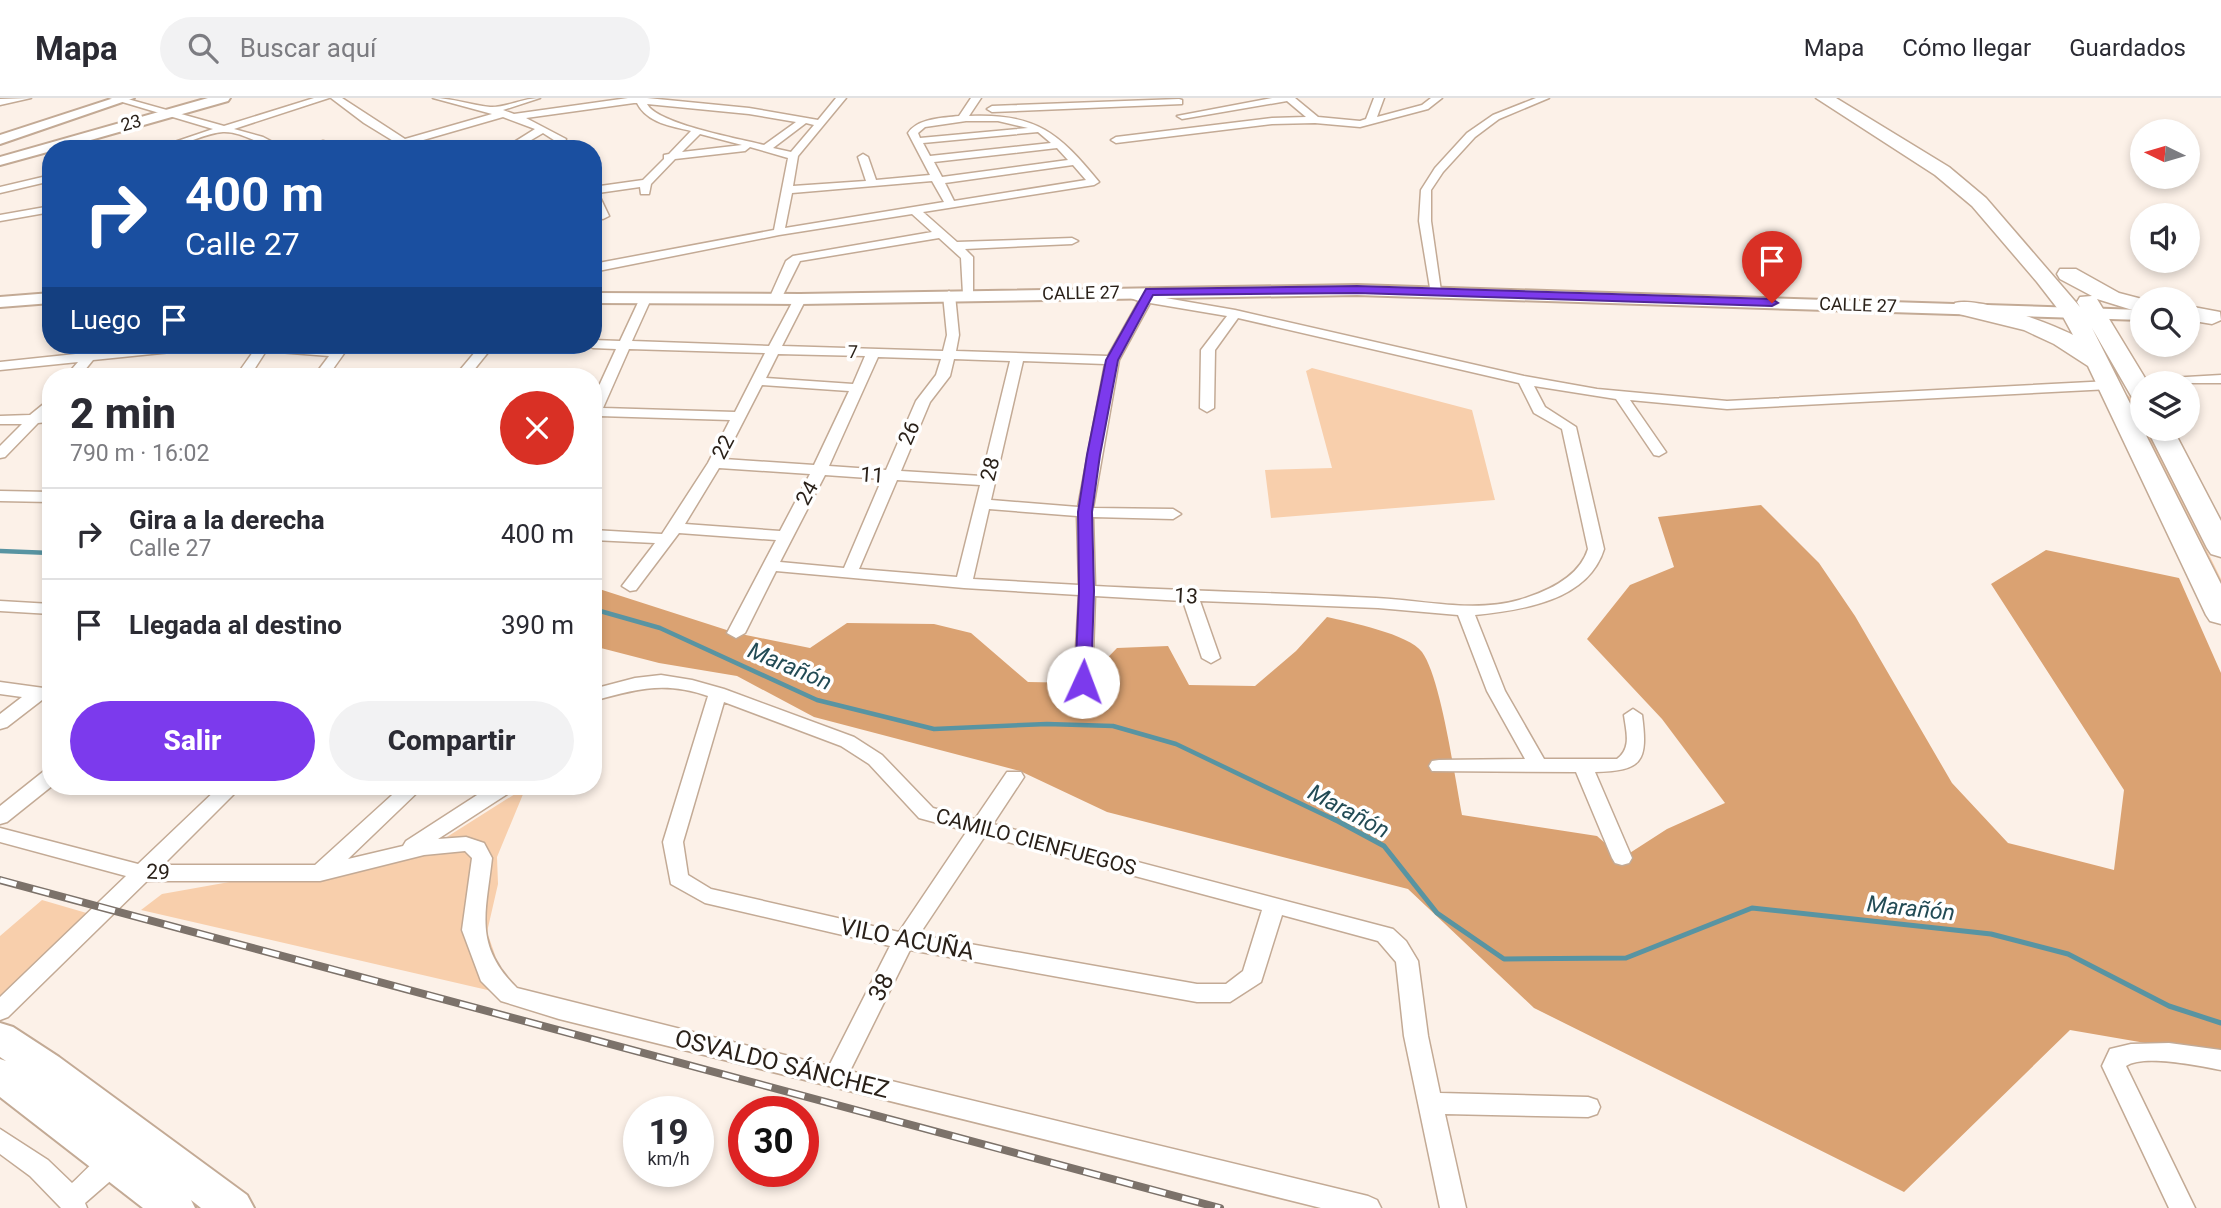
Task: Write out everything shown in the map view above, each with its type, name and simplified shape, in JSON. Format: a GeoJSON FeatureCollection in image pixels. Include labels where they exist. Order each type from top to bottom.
{"type":"FeatureCollection","features":[{"type":"Feature","properties":{"kind":"highway"},"geometry":{"type":"LineString","coordinates":[[1824,98],[1942,172],[1979,202],[2096,313],[2109,367]]}},
{"type":"Feature","properties":{"kind":"highway"},"geometry":{"type":"LineString","coordinates":[[1842,98],[1899,130],[1960,170],[2002,202],[2029,229]]}},
{"type":"Feature","properties":{"kind":"highway"},"geometry":{"type":"LineString","coordinates":[[2049,251],[2072,312],[2109,367],[2221,615]]}},
{"type":"Feature","properties":{"kind":"highway"},"geometry":{"type":"LineString","coordinates":[[2057,276],[2130,303]]}},
{"type":"Feature","properties":{"kind":"highway"},"geometry":{"type":"LineString","coordinates":[[1964,308],[1998,306],[2034,298],[2045,291],[2057,276]]}},
{"type":"Feature","properties":{"kind":"highway"},"geometry":{"type":"LineString","coordinates":[[1964,308],[2032,324],[2050,331],[2130,379]]}},
{"type":"Feature","properties":{"kind":"highway"},"geometry":{"type":"LineString","coordinates":[[2109,367],[2120,330],[2130,327]]}},
{"type":"Feature","properties":{"kind":"highway"},"geometry":{"type":"LineString","coordinates":[[2166,441],[2221,548]]}},
{"type":"Feature","properties":{"kind":"main road","name":"23"},"geometry":{"type":"LineString","coordinates":[[73,140],[223,98]]}},
{"type":"Feature","properties":{"kind":"main road"},"geometry":{"type":"LineString","coordinates":[[0,140],[120,99]]}},
{"type":"Feature","properties":{"kind":"main road","name":"23"},"geometry":{"type":"LineString","coordinates":[[0,161],[42,149]]}},
{"type":"Feature","properties":{"kind":"main road","name":"CALLE 27"},"geometry":{"type":"LineString","coordinates":[[602,298],[800,299],[1104,292],[1149,295],[1357,289],[2130,314]]}},
{"type":"Feature","properties":{"kind":"main road"},"geometry":{"type":"LineString","coordinates":[[0,302],[42,299]]}},
{"type":"Feature","properties":{"kind":"main road"},"geometry":{"type":"LineString","coordinates":[[0,1038],[16,1083],[174,1208]]}},
{"type":"Feature","properties":{"kind":"main road"},"geometry":{"type":"LineString","coordinates":[[16,1083],[233,1208]]}},
{"type":"Feature","properties":{"kind":"street"},"geometry":{"type":"LineString","coordinates":[[0,102],[26,98]]}},
{"type":"Feature","properties":{"kind":"street"},"geometry":{"type":"LineString","coordinates":[[187,140],[324,98]]}},
{"type":"Feature","properties":{"kind":"street"},"geometry":{"type":"LineString","coordinates":[[336,98],[367,121],[400,140]]}},
{"type":"Feature","properties":{"kind":"street"},"geometry":{"type":"LineString","coordinates":[[438,98],[501,114],[542,129],[560,140]]}},
{"type":"Feature","properties":{"kind":"street"},"geometry":{"type":"LineString","coordinates":[[410,140],[501,114],[535,98]]}},
{"type":"Feature","properties":{"kind":"street"},"geometry":{"type":"LineString","coordinates":[[779,232],[793,156],[841,98]]}},
{"type":"Feature","properties":{"kind":"street"},"geometry":{"type":"LineString","coordinates":[[961,121],[976,98]]}},
{"type":"Feature","properties":{"kind":"street"},"geometry":{"type":"LineString","coordinates":[[1182,116],[1289,98],[1315,120]]}},
{"type":"Feature","properties":{"kind":"street"},"geometry":{"type":"LineString","coordinates":[[1293,101],[1305,98]]}},
{"type":"Feature","properties":{"kind":"street"},"geometry":{"type":"LineString","coordinates":[[1371,119],[1379,98]]}},
{"type":"Feature","properties":{"kind":"street"},"geometry":{"type":"LineString","coordinates":[[971,109],[1090,101],[1145,120],[1191,130],[1272,121],[1315,120],[1360,124],[1425,107],[1437,98]]}},
{"type":"Feature","properties":{"kind":"street"},"geometry":{"type":"LineString","coordinates":[[1435,291],[1425,221],[1426,190],[1439,170],[1471,135],[1496,117],[1544,98]]}},
{"type":"Feature","properties":{"kind":"street"},"geometry":{"type":"LineString","coordinates":[[120,99],[261,140]]}},
{"type":"Feature","properties":{"kind":"street"},"geometry":{"type":"LineString","coordinates":[[501,114],[640,99],[749,111],[821,123]]}},
{"type":"Feature","properties":{"kind":"street"},"geometry":{"type":"LineString","coordinates":[[640,99],[646,112],[651,115],[697,131],[793,156]]}},
{"type":"Feature","properties":{"kind":"street"},"geometry":{"type":"LineString","coordinates":[[1116,140],[1178,100],[1182,116],[1191,130]]}},
{"type":"Feature","properties":{"kind":"street"},"geometry":{"type":"LineString","coordinates":[[775,299],[792,261],[828,240],[915,211],[1094,182],[1041,130],[1002,118],[922,125],[913,134],[951,205]]}},
{"type":"Feature","properties":{"kind":"street"},"geometry":{"type":"LineString","coordinates":[[668,157],[760,148],[804,120]]}},
{"type":"Feature","properties":{"kind":"street"},"geometry":{"type":"LineString","coordinates":[[523,140],[542,129]]}},
{"type":"Feature","properties":{"kind":"street"},"geometry":{"type":"LineString","coordinates":[[916,141],[1041,130]]}},
{"type":"Feature","properties":{"kind":"street"},"geometry":{"type":"LineString","coordinates":[[602,191],[646,187],[668,157],[697,131]]}},
{"type":"Feature","properties":{"kind":"street"},"geometry":{"type":"LineString","coordinates":[[926,160],[1057,145]]}},
{"type":"Feature","properties":{"kind":"street"},"geometry":{"type":"LineString","coordinates":[[863,158],[872,183]]}},
{"type":"Feature","properties":{"kind":"street"},"geometry":{"type":"LineString","coordinates":[[788,190],[937,179],[1074,162]]}},
{"type":"Feature","properties":{"kind":"street"},"geometry":{"type":"LineString","coordinates":[[0,190],[42,180]]}},
{"type":"Feature","properties":{"kind":"street"},"geometry":{"type":"LineString","coordinates":[[0,218],[42,211]]}},
{"type":"Feature","properties":{"kind":"street"},"geometry":{"type":"LineString","coordinates":[[915,211],[967,257],[970,294]]}},
{"type":"Feature","properties":{"kind":"street"},"geometry":{"type":"LineString","coordinates":[[602,264],[779,232],[828,240],[941,234]]}},
{"type":"Feature","properties":{"kind":"street"},"geometry":{"type":"LineString","coordinates":[[956,246],[1072,241]]}},
{"type":"Feature","properties":{"kind":"street","name":"26"},"geometry":{"type":"LineString","coordinates":[[850,572],[923,401],[943,376],[951,354],[953,335],[949,295]]}},
{"type":"Feature","properties":{"kind":"street"},"geometry":{"type":"LineString","coordinates":[[1083,682],[1087,591],[1085,512],[1112,360],[1149,295],[1524,380],[1620,395],[1727,405],[2109,367]]}},
{"type":"Feature","properties":{"kind":"street"},"geometry":{"type":"LineString","coordinates":[[602,395],[645,299]]}},
{"type":"Feature","properties":{"kind":"street","name":"22"},"geometry":{"type":"LineString","coordinates":[[630,586],[670,534],[715,463],[800,299]]}},
{"type":"Feature","properties":{"kind":"street"},"geometry":{"type":"LineString","coordinates":[[1207,408],[1208,350],[1235,314]]}},
{"type":"Feature","properties":{"kind":"street","name":"7"},"geometry":{"type":"LineString","coordinates":[[602,345],[1112,360]]}},
{"type":"Feature","properties":{"kind":"street","name":"24"},"geometry":{"type":"LineString","coordinates":[[736,633],[783,536],[819,471],[874,352]]}},
{"type":"Feature","properties":{"kind":"street"},"geometry":{"type":"LineString","coordinates":[[80,368],[92,354]]}},
{"type":"Feature","properties":{"kind":"street"},"geometry":{"type":"LineString","coordinates":[[0,366],[118,354]]}},
{"type":"Feature","properties":{"kind":"street"},"geometry":{"type":"LineString","coordinates":[[469,368],[480,354]]}},
{"type":"Feature","properties":{"kind":"street","name":"28"},"geometry":{"type":"LineString","coordinates":[[964,583],[1018,356]]}},
{"type":"Feature","properties":{"kind":"street"},"geometry":{"type":"LineString","coordinates":[[2200,381],[2221,379]]}},
{"type":"Feature","properties":{"kind":"street","name":"13"},"geometry":{"type":"LineString","coordinates":[[770,566],[1087,591],[1378,603],[1465,611],[1521,604],[1570,584],[1591,565],[1596,549],[1569,427],[1539,410],[1524,380]]}},
{"type":"Feature","properties":{"kind":"street"},"geometry":{"type":"LineString","coordinates":[[758,381],[858,388]]}},
{"type":"Feature","properties":{"kind":"street"},"geometry":{"type":"LineString","coordinates":[[1620,395],[1659,452]]}},
{"type":"Feature","properties":{"kind":"street"},"geometry":{"type":"LineString","coordinates":[[602,413],[740,416]]}},
{"type":"Feature","properties":{"kind":"street"},"geometry":{"type":"LineString","coordinates":[[0,420],[42,419]]}},
{"type":"Feature","properties":{"kind":"street"},"geometry":{"type":"LineString","coordinates":[[0,454],[42,420]]}},
{"type":"Feature","properties":{"kind":"street","name":"11"},"geometry":{"type":"LineString","coordinates":[[715,463],[987,481]]}},
{"type":"Feature","properties":{"kind":"street"},"geometry":{"type":"LineString","coordinates":[[0,510],[8,496],[42,497]]}},
{"type":"Feature","properties":{"kind":"street"},"geometry":{"type":"LineString","coordinates":[[982,504],[1085,512],[1173,514]]}},
{"type":"Feature","properties":{"kind":"street"},"geometry":{"type":"LineString","coordinates":[[602,535],[783,536]]}},
{"type":"Feature","properties":{"kind":"street"},"geometry":{"type":"LineString","coordinates":[[1190,596],[1211,658]]}},
{"type":"Feature","properties":{"kind":"street"},"geometry":{"type":"LineString","coordinates":[[0,606],[42,608]]}},
{"type":"Feature","properties":{"kind":"street"},"geometry":{"type":"LineString","coordinates":[[1465,611],[1496,691],[1536,764]]}},
{"type":"Feature","properties":{"kind":"street","name":"CAMILO CIENFUEGOS"},"geometry":{"type":"LineString","coordinates":[[602,692],[639,682],[662,681],[718,693],[834,735],[854,746],[887,768],[926,813],[1385,935],[1398,947],[1407,961],[1416,1036],[1430,1103]]}},
{"type":"Feature","properties":{"kind":"street"},"geometry":{"type":"LineString","coordinates":[[0,688],[42,694]]}},
{"type":"Feature","properties":{"kind":"street","name":"VILO ACUÑA"},"geometry":{"type":"LineString","coordinates":[[718,693],[673,842],[678,879],[705,895],[904,941],[1197,993],[1230,993],[1253,976],[1274,905]]}},
{"type":"Feature","properties":{"kind":"street"},"geometry":{"type":"LineString","coordinates":[[0,723],[42,695]]}},
{"type":"Feature","properties":{"kind":"street"},"geometry":{"type":"LineString","coordinates":[[1439,766],[1620,765],[1631,759],[1636,750],[1633,715]]}},
{"type":"Feature","properties":{"kind":"street"},"geometry":{"type":"LineString","coordinates":[[1583,765],[1622,858]]}},
{"type":"Feature","properties":{"kind":"street","name":"38"},"geometry":{"type":"LineString","coordinates":[[835,1077],[904,941],[977,828],[1014,777]]}},
{"type":"Feature","properties":{"kind":"street"},"geometry":{"type":"LineString","coordinates":[[0,817],[42,783]]}},
{"type":"Feature","properties":{"kind":"street"},"geometry":{"type":"LineString","coordinates":[[0,1010],[223,795]]}},
{"type":"Feature","properties":{"kind":"street"},"geometry":{"type":"LineString","coordinates":[[320,873],[404,795]]}},
{"type":"Feature","properties":{"kind":"street"},"geometry":{"type":"LineString","coordinates":[[401,854],[491,795]]}},
{"type":"Feature","properties":{"kind":"street","name":"29"},"geometry":{"type":"LineString","coordinates":[[0,835],[142,873],[320,873]]}},
{"type":"Feature","properties":{"kind":"street","name":"OSVALDO SÁNCHEZ"},"geometry":{"type":"LineString","coordinates":[[320,873],[401,854],[466,844],[477,848],[482,858],[474,930],[489,975],[509,995],[559,1010],[1368,1208]]}},
{"type":"Feature","properties":{"kind":"street"},"geometry":{"type":"LineString","coordinates":[[2182,1208],[2114,1066],[2118,1056],[2135,1052],[2182,1054],[2221,1060]]}},
{"type":"Feature","properties":{"kind":"street"},"geometry":{"type":"LineString","coordinates":[[1452,1208],[1430,1103],[1588,1107]]}},
{"type":"Feature","properties":{"kind":"street"},"geometry":{"type":"LineString","coordinates":[[0,1140],[39,1167],[72,1203],[114,1161]]}},
{"type":"Feature","properties":{"kind":"shaded area"},"geometry":{"type":"Polygon","coordinates":[[[1312,368],[1472,410],[1495,500],[1271,518],[1265,470],[1332,468],[1306,371],[1312,368]]]}},
{"type":"Feature","properties":{"kind":"shaded area"},"geometry":{"type":"Polygon","coordinates":[[[2148,441],[2153,441],[2221,579],[2221,601],[2148,441]]]}},
{"type":"Feature","properties":{"kind":"shaded area"},"geometry":{"type":"Polygon","coordinates":[[[1761,505],[1819,563],[1855,616],[1952,783],[2008,843],[2114,870],[2124,790],[1991,584],[2046,550],[2179,578],[2221,673],[2221,1056],[2070,1030],[1904,1192],[1534,1008],[1408,889],[1107,812],[1020,771],[814,717],[737,676],[659,663],[602,648],[602,590],[736,633],[810,648],[847,623],[934,624],[971,633],[1028,682],[1083,683],[1117,648],[1168,646],[1189,685],[1255,686],[1296,651],[1327,617],[1392,634],[1422,652],[1429,665],[1441,706],[1462,815],[1597,836],[1622,858],[1667,829],[1725,803],[1662,719],[1587,639],[1630,585],[1674,567],[1658,517],[1761,505]]]}},
{"type":"Feature","properties":{"kind":"shaded area"},"geometry":{"type":"Polygon","coordinates":[[[513,795],[523,795],[497,857],[498,884],[487,932],[509,995],[141,910],[162,894],[235,881],[291,881],[420,854],[513,795]]]}},
{"type":"Feature","properties":{"kind":"shaded area"},"geometry":{"type":"Polygon","coordinates":[[[42,900],[90,914],[0,1000],[0,936],[42,900]]]}},
{"type":"Feature","properties":{"kind":"waterway","name":"Marañón"},"geometry":{"type":"LineString","coordinates":[[0,551],[42,553]]}},
{"type":"Feature","properties":{"kind":"waterway","name":"Marañón"},"geometry":{"type":"LineString","coordinates":[[602,612],[660,628],[817,700],[934,729],[1047,724],[1113,726],[1176,744],[1335,820]]}},
{"type":"Feature","properties":{"kind":"waterway","name":"Marañón"},"geometry":{"type":"LineString","coordinates":[[1332,818],[1384,846],[1437,913],[1504,959],[1626,958],[1752,908],[1991,934],[2068,954],[2169,1006],[2221,1023]]}},
{"type":"Feature","properties":{"kind":"railway"},"geometry":{"type":"LineString","coordinates":[[0,880],[1220,1208]]}},
{"type":"Feature","properties":{"kind":"route"},"geometry":{"type":"LineString","coordinates":[[1083,682],[1087,591],[1085,512],[1093,455],[1112,360],[1150,292],[1357,289],[1772,303]]}}]}
